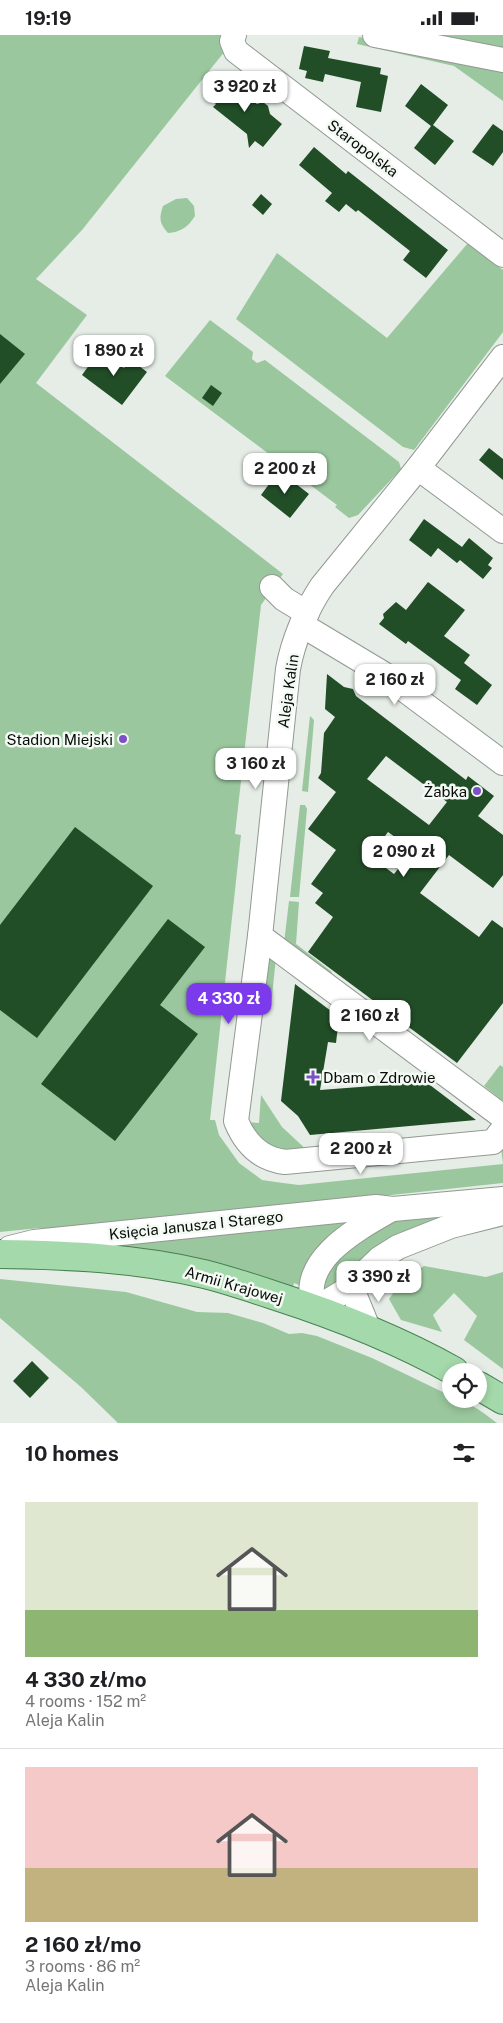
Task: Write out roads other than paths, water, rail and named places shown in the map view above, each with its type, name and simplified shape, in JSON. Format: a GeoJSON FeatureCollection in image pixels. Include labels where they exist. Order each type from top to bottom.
{"type":"FeatureCollection","features":[{"type":"Feature","properties":{"kind":"main road","name":"Armii Krajowej"},"geometry":{"type":"LineString","coordinates":[[0,1252],[118,1260],[203,1274],[315,1309],[368,1328],[442,1364]]}},
{"type":"Feature","properties":{"kind":"main road"},"geometry":{"type":"LineString","coordinates":[[487,1390],[503,1399]]}},
{"type":"Feature","properties":{"kind":"street","name":"Staropolska"},"geometry":{"type":"LineString","coordinates":[[234,35],[232,41],[236,51],[503,255]]}},
{"type":"Feature","properties":{"kind":"street"},"geometry":{"type":"LineString","coordinates":[[375,35],[503,60]]}},
{"type":"Feature","properties":{"kind":"street","name":"Aleja Kalin"},"geometry":{"type":"LineString","coordinates":[[503,357],[418,467],[322,586],[305,619],[292,651],[288,669],[260,936],[236,1121],[242,1135],[256,1150],[268,1158],[285,1162],[493,1142],[503,1129]]}},
{"type":"Feature","properties":{"kind":"street"},"geometry":{"type":"LineString","coordinates":[[418,467],[503,531]]}},
{"type":"Feature","properties":{"kind":"street"},"geometry":{"type":"LineString","coordinates":[[272,587],[305,619],[382,673],[503,763]]}},
{"type":"Feature","properties":{"kind":"street"},"geometry":{"type":"LineString","coordinates":[[260,936],[503,1117]]}},
{"type":"Feature","properties":{"kind":"street","name":"Księcia Janusza I Starego"},"geometry":{"type":"LineString","coordinates":[[0,1252],[34,1242],[140,1230],[376,1207],[393,1209],[503,1199]]}},
{"type":"Feature","properties":{"kind":"street","name":"Księcia Janusza I Starego"},"geometry":{"type":"LineString","coordinates":[[315,1309],[312,1284],[325,1258],[345,1238],[393,1209]]}},
{"type":"Feature","properties":{"kind":"street"},"geometry":{"type":"LineString","coordinates":[[315,1309],[356,1283],[379,1259],[398,1247],[451,1226],[503,1213]]}},
{"type":"Feature","properties":{"kind":"street"},"geometry":{"type":"LineString","coordinates":[[356,1283],[355,1296],[368,1328]]}},
{"type":"Feature","properties":{"kind":"place","name":"Stadion Miejski"},"geometry":{"type":"Point","coordinates":[123,739]}},
{"type":"Feature","properties":{"kind":"place","name":"Żabka"},"geometry":{"type":"Point","coordinates":[477,791]}},
{"type":"Feature","properties":{"kind":"place","name":"Dbam o Zdrowie"},"geometry":{"type":"Point","coordinates":[313,1077]}}]}
